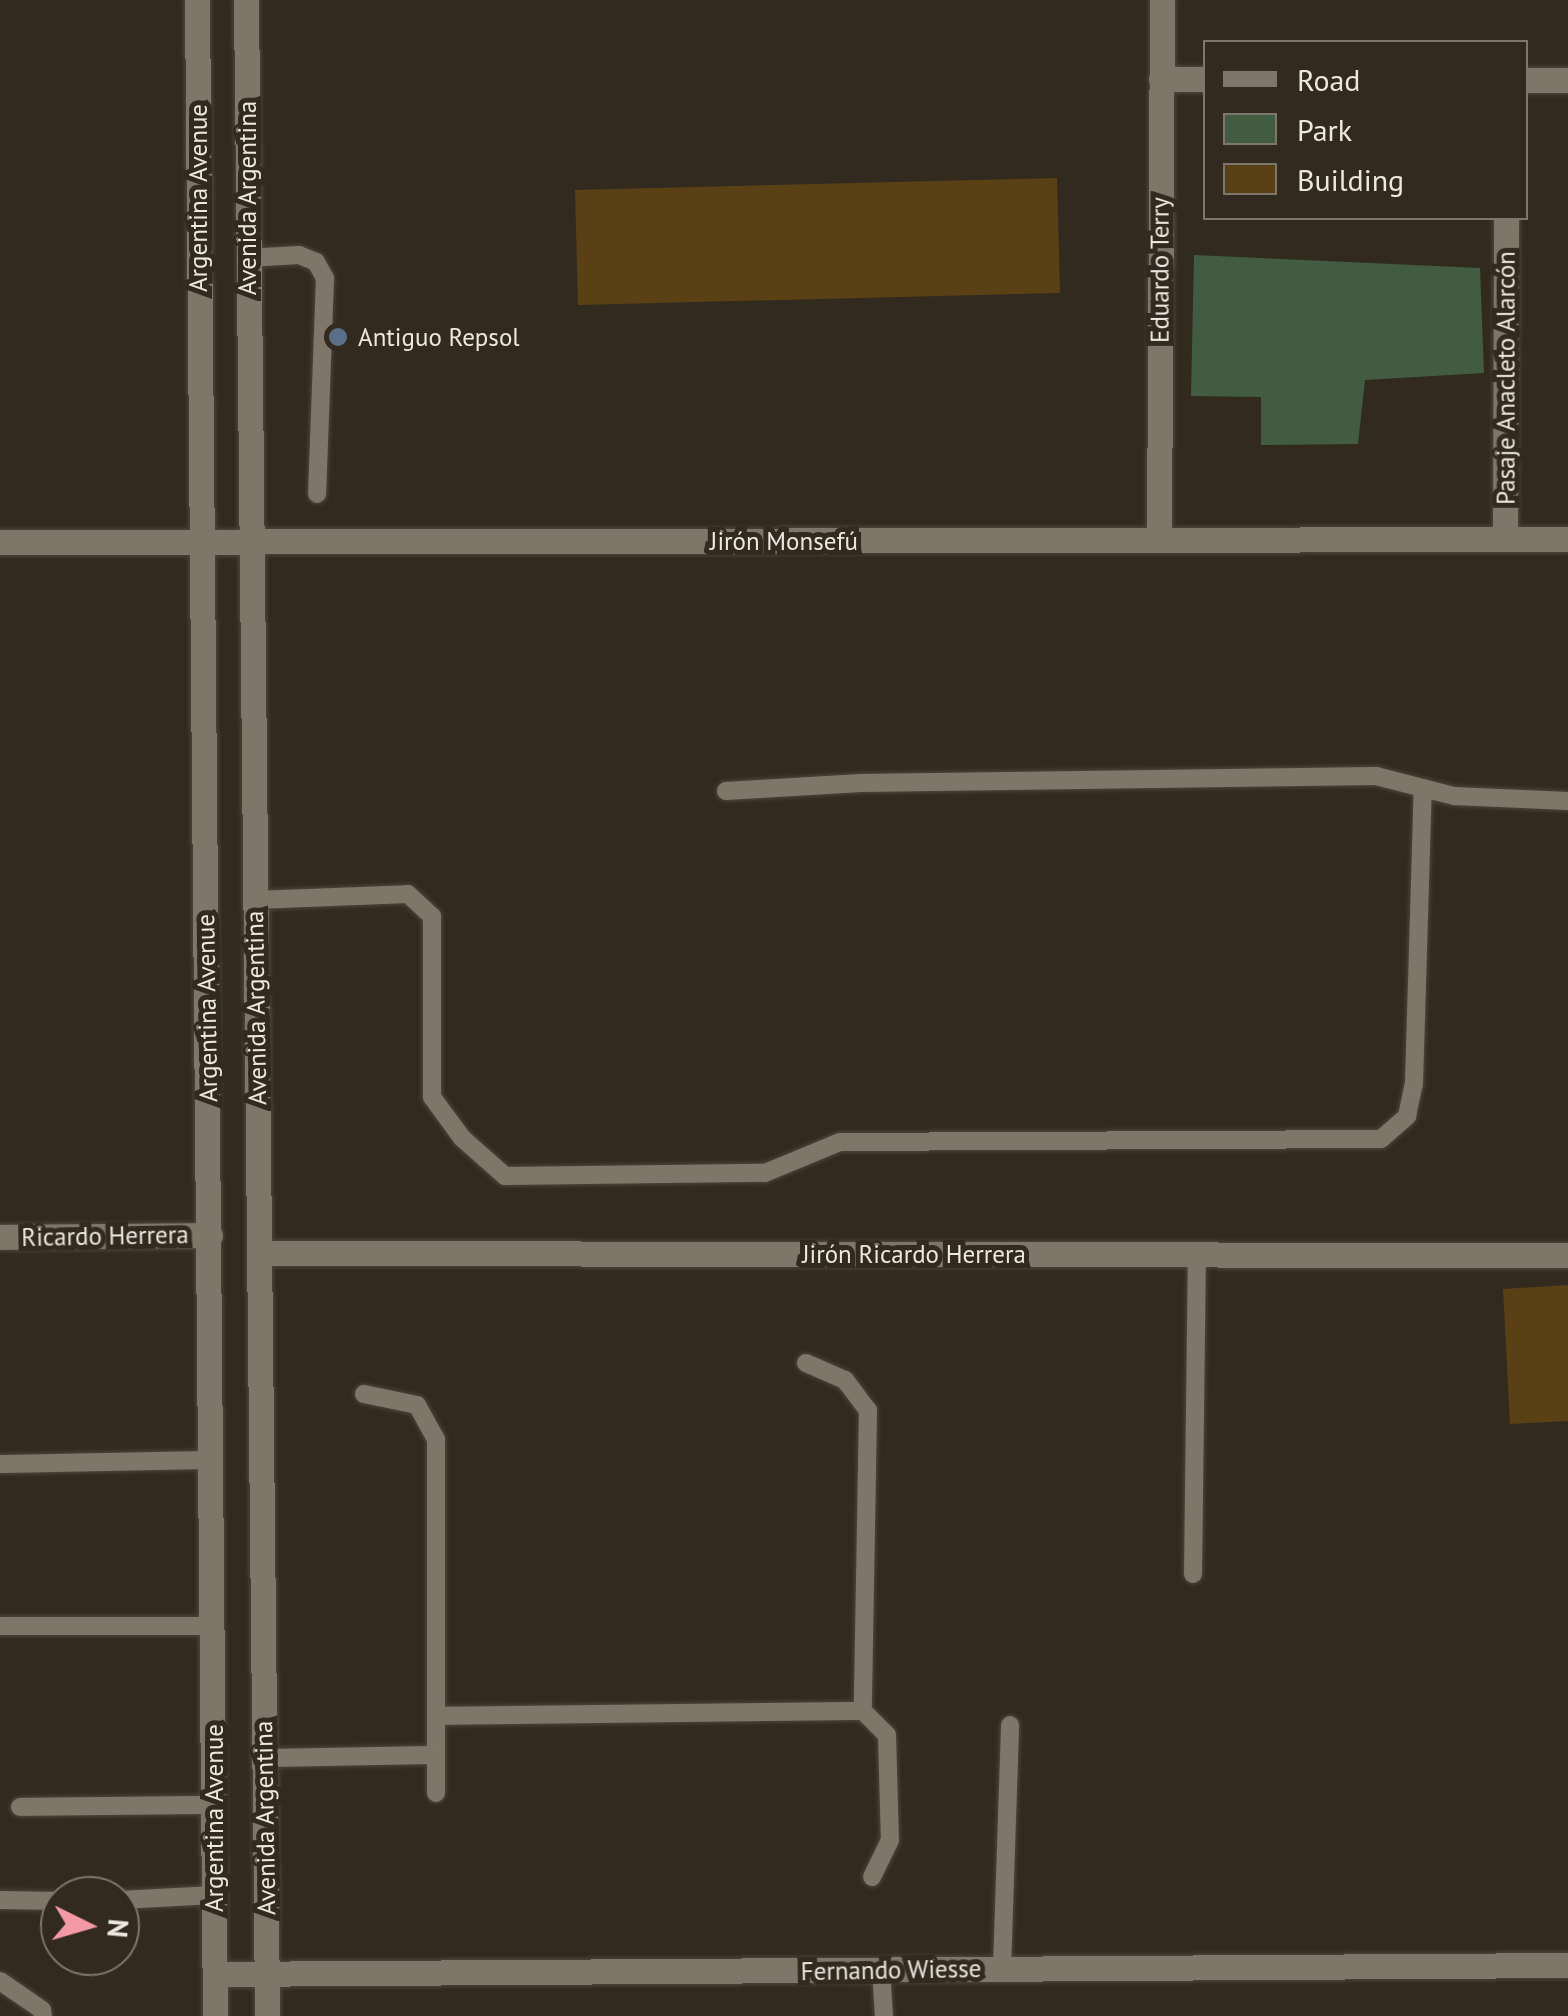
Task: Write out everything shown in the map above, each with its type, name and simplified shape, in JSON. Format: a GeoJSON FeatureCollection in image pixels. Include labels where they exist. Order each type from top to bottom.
{"type":"FeatureCollection","features":[{"type":"Feature","properties":{"kind":"street","name":"Argentina Avenue"},"geometry":{"type":"LineString","coordinates":[[197,0],[215,2016]]}},
{"type":"Feature","properties":{"kind":"street","name":"Avenida Argentina"},"geometry":{"type":"LineString","coordinates":[[246,0],[267,2016]]}},
{"type":"Feature","properties":{"kind":"street","name":"Eduardo Terry"},"geometry":{"type":"LineString","coordinates":[[1159,540],[1162,0]]}},
{"type":"Feature","properties":{"kind":"street"},"geometry":{"type":"LineString","coordinates":[[1161,79],[1203,79]]}},
{"type":"Feature","properties":{"kind":"street"},"geometry":{"type":"LineString","coordinates":[[1528,80],[1568,80]]}},
{"type":"Feature","properties":{"kind":"street","name":"Pasaje Anacleto Alarcón"},"geometry":{"type":"LineString","coordinates":[[1504,539],[1506,220]]}},
{"type":"Feature","properties":{"kind":"street","name":"Jirón Monsefú"},"geometry":{"type":"LineString","coordinates":[[0,542],[1568,539]]}},
{"type":"Feature","properties":{"kind":"street","name":"Ricardo Herrera"},"geometry":{"type":"LineString","coordinates":[[0,1238],[210,1235]]}},
{"type":"Feature","properties":{"kind":"street","name":"Jirón Ricardo Herrera"},"geometry":{"type":"LineString","coordinates":[[259,1253],[1568,1255]]}},
{"type":"Feature","properties":{"kind":"street","name":"Fernando Wiesse"},"geometry":{"type":"LineString","coordinates":[[214,1974],[1568,1964]]}},
{"type":"Feature","properties":{"kind":"lane"},"geometry":{"type":"LineString","coordinates":[[247,258],[299,255],[316,262],[325,278],[318,494]]}},
{"type":"Feature","properties":{"kind":"lane"},"geometry":{"type":"LineString","coordinates":[[726,791],[861,783],[1376,776],[1454,796],[1568,800]]}},
{"type":"Feature","properties":{"kind":"lane"},"geometry":{"type":"LineString","coordinates":[[254,900],[408,894],[432,916],[432,1097],[462,1138],[505,1176],[765,1173],[840,1142],[1381,1140],[1407,1116],[1414,1084],[1423,788]]}},
{"type":"Feature","properties":{"kind":"lane"},"geometry":{"type":"LineString","coordinates":[[1193,1574],[1197,1255]]}},
{"type":"Feature","properties":{"kind":"lane"},"geometry":{"type":"LineString","coordinates":[[806,1363],[845,1380],[868,1410],[863,1710],[886,1735],[890,1840],[872,1876]]}},
{"type":"Feature","properties":{"kind":"lane"},"geometry":{"type":"LineString","coordinates":[[364,1394],[416,1405],[436,1439],[436,1794]]}},
{"type":"Feature","properties":{"kind":"lane"},"geometry":{"type":"LineString","coordinates":[[0,1464],[212,1460]]}},
{"type":"Feature","properties":{"kind":"lane"},"geometry":{"type":"LineString","coordinates":[[0,1626],[212,1626]]}},
{"type":"Feature","properties":{"kind":"lane"},"geometry":{"type":"LineString","coordinates":[[436,1716],[863,1710]]}},
{"type":"Feature","properties":{"kind":"lane"},"geometry":{"type":"LineString","coordinates":[[1002,1969],[1010,1724]]}},
{"type":"Feature","properties":{"kind":"lane"},"geometry":{"type":"LineString","coordinates":[[264,1758],[436,1755]]}},
{"type":"Feature","properties":{"kind":"lane"},"geometry":{"type":"LineString","coordinates":[[20,1806],[214,1805]]}},
{"type":"Feature","properties":{"kind":"lane"},"geometry":{"type":"LineString","coordinates":[[140,1899],[214,1895]]}},
{"type":"Feature","properties":{"kind":"lane"},"geometry":{"type":"LineString","coordinates":[[0,1900],[40,1900]]}},
{"type":"Feature","properties":{"kind":"lane"},"geometry":{"type":"LineString","coordinates":[[881,1970],[884,2016]]}},
{"type":"Feature","properties":{"kind":"lane"},"geometry":{"type":"LineString","coordinates":[[0,1981],[42,2010],[43,2016]]}},
{"type":"Feature","properties":{"kind":"green space"},"geometry":{"type":"Polygon","coordinates":[[[1194,255],[1480,268],[1484,373],[1365,380],[1358,444],[1261,445],[1261,397],[1191,396],[1194,255]]]}},
{"type":"Feature","properties":{"kind":"building"},"geometry":{"type":"Polygon","coordinates":[[[1057,178],[1060,293],[578,305],[575,190],[1057,178]]]}},
{"type":"Feature","properties":{"kind":"building"},"geometry":{"type":"Polygon","coordinates":[[[1568,1285],[1568,1421],[1510,1424],[1503,1289],[1568,1285]]]}},
{"type":"Feature","properties":{"kind":"place","name":"Antiguo Repsol"},"geometry":{"type":"Point","coordinates":[338,337]}}]}
